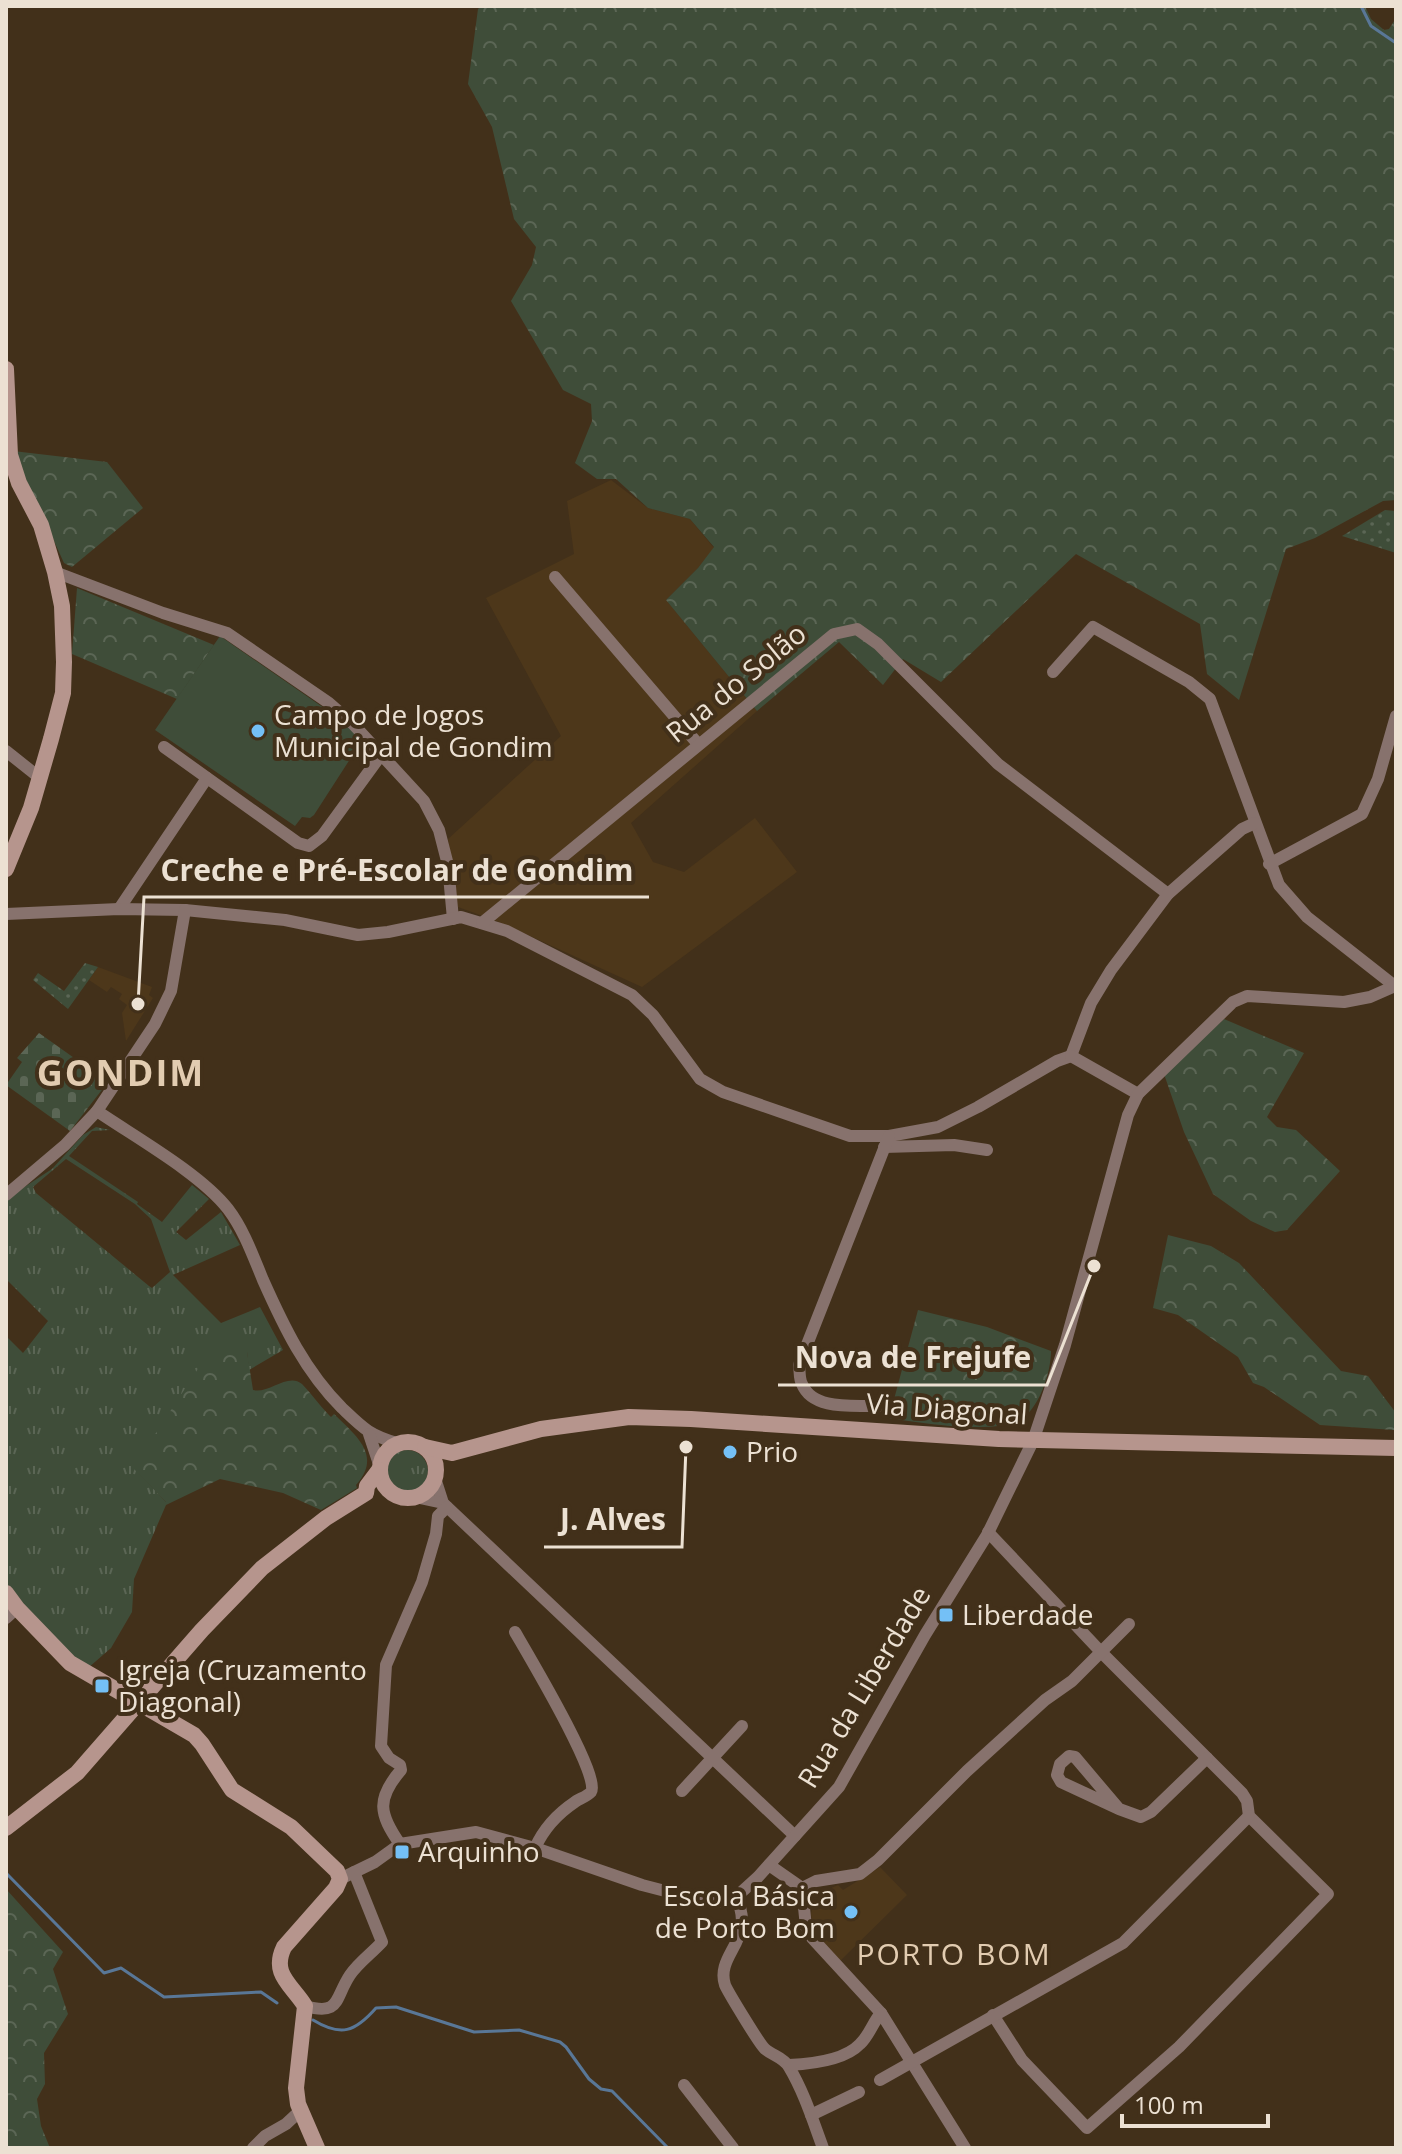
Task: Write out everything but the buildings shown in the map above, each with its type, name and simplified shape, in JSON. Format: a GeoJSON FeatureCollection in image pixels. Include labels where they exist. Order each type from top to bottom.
{"type":"FeatureCollection","features":[{"type":"Feature","properties":{"kind":"main road"},"geometry":{"type":"LineString","coordinates":[[6,369],[10,455],[19,483],[41,525],[62,606],[63,693],[31,808],[6,869]]}},
{"type":"Feature","properties":{"kind":"main road","name":"Via Diagonal"},"geometry":{"type":"LineString","coordinates":[[397,1443],[407,1441],[452,1453],[541,1429],[629,1417],[1033,1441],[1396,1448]]}},
{"type":"Feature","properties":{"kind":"main road"},"geometry":{"type":"LineString","coordinates":[[366,1493],[383,1455],[397,1443]]}},
{"type":"Feature","properties":{"kind":"main road"},"geometry":{"type":"LineString","coordinates":[[425,1447],[432,1454],[436,1475]]}},
{"type":"Feature","properties":{"kind":"main road"},"geometry":{"type":"LineString","coordinates":[[379,1467],[382,1483],[392,1493],[405,1498],[415,1497],[429,1489],[452,1453]]}},
{"type":"Feature","properties":{"kind":"main road"},"geometry":{"type":"LineString","coordinates":[[6,1828],[77,1773],[212,1619],[262,1568],[296,1540],[366,1493],[392,1493]]}},
{"type":"Feature","properties":{"kind":"main road"},"geometry":{"type":"LineString","coordinates":[[6,1593],[11,1613],[70,1663],[194,1735],[232,1790],[291,1827],[347,1876],[284,1947],[278,1958],[282,1976],[305,2006],[296,2088],[300,2111],[317,2148]]}},
{"type":"Feature","properties":{"kind":"street"},"geometry":{"type":"LineString","coordinates":[[55,572],[163,613],[227,633],[329,703],[353,724],[424,801],[439,830],[448,865],[453,919]]}},
{"type":"Feature","properties":{"kind":"street"},"geometry":{"type":"LineString","coordinates":[[555,577],[698,744]]}},
{"type":"Feature","properties":{"kind":"street"},"geometry":{"type":"LineString","coordinates":[[886,1141],[938,1127],[1071,1056],[1138,1094],[1233,1002],[1247,996],[1344,1002],[1370,997],[1396,986],[1307,917],[1279,885],[1210,699],[1189,682],[1093,627],[1053,672]]}},
{"type":"Feature","properties":{"kind":"street","name":"Rua do Solão"},"geometry":{"type":"LineString","coordinates":[[482,923],[834,634],[857,629],[878,644],[998,764],[1168,894]]}},
{"type":"Feature","properties":{"kind":"street"},"geometry":{"type":"LineString","coordinates":[[1269,864],[1362,814],[1378,779],[1396,716]]}},
{"type":"Feature","properties":{"kind":"street"},"geometry":{"type":"LineString","coordinates":[[164,747],[298,843],[309,846],[322,836],[381,755]]}},
{"type":"Feature","properties":{"kind":"street"},"geometry":{"type":"LineString","coordinates":[[6,751],[40,778]]}},
{"type":"Feature","properties":{"kind":"street"},"geometry":{"type":"LineString","coordinates":[[119,909],[207,778]]}},
{"type":"Feature","properties":{"kind":"street"},"geometry":{"type":"LineString","coordinates":[[1071,1056],[1091,1003],[1111,970],[1168,894],[1242,829],[1255,823]]}},
{"type":"Feature","properties":{"kind":"street"},"geometry":{"type":"LineString","coordinates":[[6,914],[119,909],[185,910],[285,920],[358,935],[461,917],[507,931],[632,995],[653,1015],[700,1079],[723,1092],[850,1136],[987,1150]]}},
{"type":"Feature","properties":{"kind":"street"},"geometry":{"type":"LineString","coordinates":[[6,1195],[65,1145],[97,1111],[155,1024],[171,991],[185,910]]}},
{"type":"Feature","properties":{"kind":"street","name":"Rua da Liberdade"},"geometry":{"type":"LineString","coordinates":[[736,1897],[839,1787],[925,1635],[988,1532],[1033,1441],[1065,1345],[1128,1115],[1138,1094]]}},
{"type":"Feature","properties":{"kind":"street"},"geometry":{"type":"LineString","coordinates":[[97,1111],[204,1185],[226,1206],[243,1232],[284,1326],[304,1363],[323,1388],[369,1434],[397,1443]]}},
{"type":"Feature","properties":{"kind":"street"},"geometry":{"type":"LineString","coordinates":[[878,1406],[837,1405],[812,1398],[801,1384],[799,1365],[886,1141]]}},
{"type":"Feature","properties":{"kind":"street"},"geometry":{"type":"LineString","coordinates":[[369,1434],[379,1467]]}},
{"type":"Feature","properties":{"kind":"street"},"geometry":{"type":"LineString","coordinates":[[400,1844],[390,1830],[383,1811],[382,1798],[401,1770],[400,1765],[389,1758],[381,1746],[386,1665],[422,1582],[438,1516],[445,1505],[436,1475]]}},
{"type":"Feature","properties":{"kind":"street"},"geometry":{"type":"LineString","coordinates":[[415,1497],[445,1505],[795,1836]]}},
{"type":"Feature","properties":{"kind":"street"},"geometry":{"type":"LineString","coordinates":[[988,1532],[1101,1652],[1242,1793],[1247,1801],[1249,1816],[1328,1894],[1179,2047],[1087,2128],[1022,2060],[993,2015]]}},
{"type":"Feature","properties":{"kind":"street"},"geometry":{"type":"LineString","coordinates":[[802,1888],[816,1881],[860,1874],[878,1860],[967,1771],[1045,1700],[1072,1681],[1129,1624]]}},
{"type":"Feature","properties":{"kind":"street"},"geometry":{"type":"LineString","coordinates":[[515,1632],[585,1759],[594,1784],[591,1792],[557,1815],[535,1848]]}},
{"type":"Feature","properties":{"kind":"street"},"geometry":{"type":"LineString","coordinates":[[682,1791],[742,1726]]}},
{"type":"Feature","properties":{"kind":"street"},"geometry":{"type":"LineString","coordinates":[[1119,1809],[1075,1757],[1069,1756],[1060,1764],[1057,1775],[1061,1782],[1119,1809],[1141,1817],[1151,1812],[1207,1758]]}},
{"type":"Feature","properties":{"kind":"street"},"geometry":{"type":"LineString","coordinates":[[880,2080],[1123,1943],[1249,1816]]}},
{"type":"Feature","properties":{"kind":"street"},"geometry":{"type":"LineString","coordinates":[[305,2006],[320,2011],[333,2007],[339,2002],[348,1977],[382,1942],[347,1876],[400,1844],[476,1832],[535,1848],[642,1885],[700,1900],[720,1902],[736,1897],[743,1911],[743,1928],[727,1961],[725,1985],[763,2048],[789,2065],[823,2148]]}},
{"type":"Feature","properties":{"kind":"street"},"geometry":{"type":"LineString","coordinates":[[769,1865],[802,1888],[806,1927],[812,1938],[881,2013],[965,2148]]}},
{"type":"Feature","properties":{"kind":"street"},"geometry":{"type":"LineString","coordinates":[[789,2065],[811,2064],[851,2052],[862,2043],[881,2013]]}},
{"type":"Feature","properties":{"kind":"street"},"geometry":{"type":"LineString","coordinates":[[684,2085],[733,2148]]}},
{"type":"Feature","properties":{"kind":"street"},"geometry":{"type":"LineString","coordinates":[[811,2115],[859,2092]]}},
{"type":"Feature","properties":{"kind":"street"},"geometry":{"type":"LineString","coordinates":[[253,2148],[300,2111]]}},
{"type":"Feature","properties":{"kind":"street"},"geometry":{"type":"LineString","coordinates":[[286,2124],[308,2129]]}},
{"type":"Feature","properties":{"kind":"shaded area"},"geometry":{"type":"Polygon","coordinates":[[[611,480],[648,508],[690,519],[714,548],[666,600],[757,711],[631,823],[653,862],[684,872],[755,818],[797,872],[642,987],[499,922],[458,907],[448,839],[561,736],[486,598],[574,554],[567,501],[611,480]]]}},
{"type":"Feature","properties":{"kind":"shaded area"},"geometry":{"type":"Polygon","coordinates":[[[98,967],[152,987],[149,995],[153,998],[126,1041],[122,1013],[127,1005],[119,999],[122,994],[111,987],[107,992],[89,980],[98,967]]]}},
{"type":"Feature","properties":{"kind":"shaded area","name":"Escola Básica de Porto Bom"},"geometry":{"type":"Polygon","coordinates":[[[880,1867],[907,1895],[840,1961],[818,1938],[813,1928],[813,1905],[822,1892],[838,1885],[843,1890],[880,1867]]]}},
{"type":"Feature","properties":{"kind":"green space"},"geometry":{"type":"Polygon","coordinates":[[[481,6],[1365,6],[1371,19],[1384,30],[1389,29],[1396,18],[1396,500],[1383,501],[1315,538],[1286,549],[1239,700],[1207,674],[1200,624],[1076,554],[941,682],[903,659],[883,685],[839,642],[757,711],[666,600],[714,547],[690,519],[648,508],[616,479],[597,479],[575,463],[592,421],[591,404],[563,390],[511,301],[532,265],[536,247],[514,219],[492,127],[468,84],[478,9],[481,6]]]}},
{"type":"Feature","properties":{"kind":"green space"},"geometry":{"type":"Polygon","coordinates":[[[13,451],[107,462],[143,508],[72,567],[64,563],[13,451]]]}},
{"type":"Feature","properties":{"kind":"green space"},"geometry":{"type":"Polygon","coordinates":[[[1385,510],[1396,511],[1396,553],[1342,536],[1385,510]]]}},
{"type":"Feature","properties":{"kind":"green space"},"geometry":{"type":"Polygon","coordinates":[[[77,588],[214,645],[177,699],[72,654],[77,588]]]}},
{"type":"Feature","properties":{"kind":"green space","name":"Campo de Jogos Municipal de Gondim"},"geometry":{"type":"Polygon","coordinates":[[[220,636],[360,733],[363,739],[314,815],[302,817],[295,826],[155,730],[220,636]]]}},
{"type":"Feature","properties":{"kind":"green space"},"geometry":{"type":"Polygon","coordinates":[[[85,963],[98,967],[68,1009],[33,980],[38,973],[64,991],[85,963]]]}},
{"type":"Feature","properties":{"kind":"green space"},"geometry":{"type":"Polygon","coordinates":[[[1224,1019],[1304,1053],[1267,1117],[1277,1127],[1296,1130],[1340,1171],[1287,1230],[1275,1232],[1251,1221],[1213,1194],[1184,1132],[1164,1074],[1224,1019]]]}},
{"type":"Feature","properties":{"kind":"green space"},"geometry":{"type":"Polygon","coordinates":[[[39,1033],[108,1082],[70,1131],[6,1085],[22,1062],[17,1058],[39,1033]]]}},
{"type":"Feature","properties":{"kind":"green space"},"geometry":{"type":"Polygon","coordinates":[[[96,1127],[110,1130],[92,1131],[69,1156],[138,1202],[162,1222],[192,1185],[209,1199],[176,1232],[186,1240],[221,1212],[240,1245],[173,1275],[221,1323],[260,1307],[283,1350],[249,1370],[247,1352],[134,1468],[166,1505],[134,1579],[132,1612],[111,1648],[88,1668],[54,1641],[6,1584],[6,1336],[23,1353],[48,1321],[6,1279],[6,1199],[52,1169],[83,1135],[96,1127]],[[66,1159],[33,1187],[36,1193],[152,1288],[170,1272],[151,1219],[135,1204],[66,1159]]]}},
{"type":"Feature","properties":{"kind":"green space"},"geometry":{"type":"Polygon","coordinates":[[[1168,1235],[1211,1246],[1239,1263],[1341,1371],[1368,1376],[1396,1413],[1394,1430],[1320,1425],[1264,1387],[1253,1383],[1238,1357],[1178,1315],[1153,1308],[1168,1235]]]}},
{"type":"Feature","properties":{"kind":"green space"},"geometry":{"type":"Polygon","coordinates":[[[918,1310],[987,1327],[1051,1351],[1049,1369],[1032,1409],[1018,1421],[991,1427],[936,1425],[889,1418],[918,1310]]]}},
{"type":"Feature","properties":{"kind":"green space"},"geometry":{"type":"Polygon","coordinates":[[[227,1337],[243,1344],[247,1352],[253,1390],[297,1381],[331,1417],[334,1414],[357,1438],[363,1446],[367,1464],[357,1488],[321,1510],[283,1493],[220,1479],[166,1505],[133,1468],[211,1349],[227,1337]]]}},
{"type":"Feature","properties":{"kind":"green space"},"geometry":{"type":"Polygon","coordinates":[[[407,1450],[422,1456],[428,1471],[422,1486],[407,1492],[392,1486],[386,1471],[392,1456],[407,1450]]]}},
{"type":"Feature","properties":{"kind":"green space"},"geometry":{"type":"Polygon","coordinates":[[[6,1889],[63,1952],[53,1969],[68,2014],[44,2053],[45,2084],[37,2099],[41,2126],[50,2148],[6,2148],[6,1889]]]}},
{"type":"Feature","properties":{"kind":"waterway"},"geometry":{"type":"LineString","coordinates":[[1361,6],[1371,26],[1396,43]]}},
{"type":"Feature","properties":{"kind":"waterway"},"geometry":{"type":"LineString","coordinates":[[6,1873],[104,1973],[121,1968],[164,1997],[261,1992],[277,2003]]}},
{"type":"Feature","properties":{"kind":"waterway"},"geometry":{"type":"LineString","coordinates":[[313,2020],[332,2029],[347,2029],[361,2022],[376,2008],[396,2007],[474,2032],[519,2030],[560,2042],[589,2079],[601,2089],[612,2091],[668,2148]]}},
{"type":"Feature","properties":{"kind":"place","name":"Campo de Jogos Municipal de Gondim"},"geometry":{"type":"Point","coordinates":[258,731]}},
{"type":"Feature","properties":{"kind":"place","name":"Creche e Pré-Escolar de Gondim"},"geometry":{"type":"Point","coordinates":[138,1004]}},
{"type":"Feature","properties":{"kind":"place","name":"Nova de Frejufe"},"geometry":{"type":"Point","coordinates":[1094,1266]}},
{"type":"Feature","properties":{"kind":"place","name":"J. Alves"},"geometry":{"type":"Point","coordinates":[686,1447]}},
{"type":"Feature","properties":{"kind":"place","name":"Prio"},"geometry":{"type":"Point","coordinates":[730,1452]}},
{"type":"Feature","properties":{"kind":"place","name":"Liberdade"},"geometry":{"type":"Point","coordinates":[946,1615]}},
{"type":"Feature","properties":{"kind":"place","name":"Igreja (Cruzamento Diagonal)"},"geometry":{"type":"Point","coordinates":[102,1686]}},
{"type":"Feature","properties":{"kind":"place","name":"Arquinho"},"geometry":{"type":"Point","coordinates":[402,1852]}},
{"type":"Feature","properties":{"kind":"place","name":"Escola Básica de Porto Bom"},"geometry":{"type":"Point","coordinates":[851,1912]}},
{"type":"Feature","properties":{"kind":"district","name":"GONDIM"},"geometry":{"type":"Point","coordinates":[121,1073]}},
{"type":"Feature","properties":{"kind":"district","name":"PORTO BOM"},"geometry":{"type":"Point","coordinates":[954,1955]}}]}
